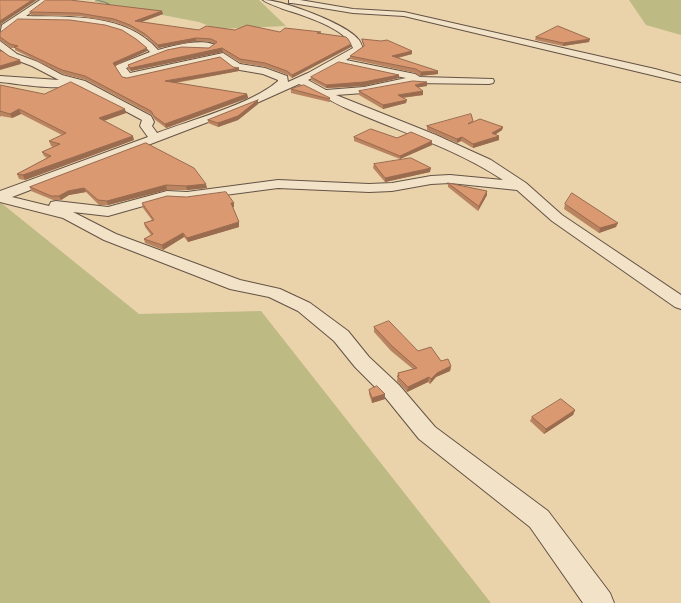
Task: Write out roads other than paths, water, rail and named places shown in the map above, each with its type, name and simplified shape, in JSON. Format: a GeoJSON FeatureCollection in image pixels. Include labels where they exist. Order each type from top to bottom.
{"type":"FeatureCollection","features":[{"type":"Feature","properties":{"kind":"street"},"geometry":{"type":"LineString","coordinates":[[0,32],[17,18],[35,8],[45,0]]}},
{"type":"Feature","properties":{"kind":"street"},"geometry":{"type":"LineString","coordinates":[[0,197],[269,94],[300,81],[338,61],[359,47],[343,30],[338,21],[267,0]]}},
{"type":"Feature","properties":{"kind":"street"},"geometry":{"type":"LineString","coordinates":[[289,0],[353,10],[415,16],[442,24],[651,71],[681,80]]}},
{"type":"Feature","properties":{"kind":"street"},"geometry":{"type":"LineString","coordinates":[[338,21],[353,10],[371,3]]}},
{"type":"Feature","properties":{"kind":"street"},"geometry":{"type":"LineString","coordinates":[[17,18],[77,21],[114,27],[143,40],[156,53]]}},
{"type":"Feature","properties":{"kind":"street"},"geometry":{"type":"LineString","coordinates":[[0,44],[14,56],[35,64],[58,77],[81,83],[147,118],[148,122],[146,126],[154,137]]}},
{"type":"Feature","properties":{"kind":"street"},"geometry":{"type":"LineString","coordinates":[[211,46],[181,46],[156,53],[120,67],[127,77],[223,56],[236,67],[265,71],[283,78],[283,82],[278,88],[269,94]]}},
{"type":"Feature","properties":{"kind":"street"},"geometry":{"type":"LineString","coordinates":[[338,61],[403,75],[449,81]]}},
{"type":"Feature","properties":{"kind":"street"},"geometry":{"type":"LineString","coordinates":[[0,79],[54,84],[81,83]]}},
{"type":"Feature","properties":{"kind":"street"},"geometry":{"type":"LineString","coordinates":[[269,94],[301,92],[325,93],[364,90],[413,80],[489,81]]}},
{"type":"Feature","properties":{"kind":"street"},"geometry":{"type":"LineString","coordinates":[[300,81],[316,87],[352,107],[432,138],[486,163],[521,186],[557,218],[681,303]]}},
{"type":"Feature","properties":{"kind":"street"},"geometry":{"type":"LineString","coordinates":[[0,197],[108,212],[167,195],[187,196],[278,184],[369,188],[392,187],[431,180],[450,179],[521,186]]}},
{"type":"Feature","properties":{"kind":"street"},"geometry":{"type":"LineString","coordinates":[[0,197],[68,215],[110,237],[236,285],[274,293],[304,307],[341,336],[362,362],[392,391],[427,433],[539,519],[600,603]]}},
{"type":"Feature","properties":{"kind":"waterway"},"geometry":{"type":"LineString","coordinates":[[96,0],[107,3],[112,7],[108,8]]}}]}
